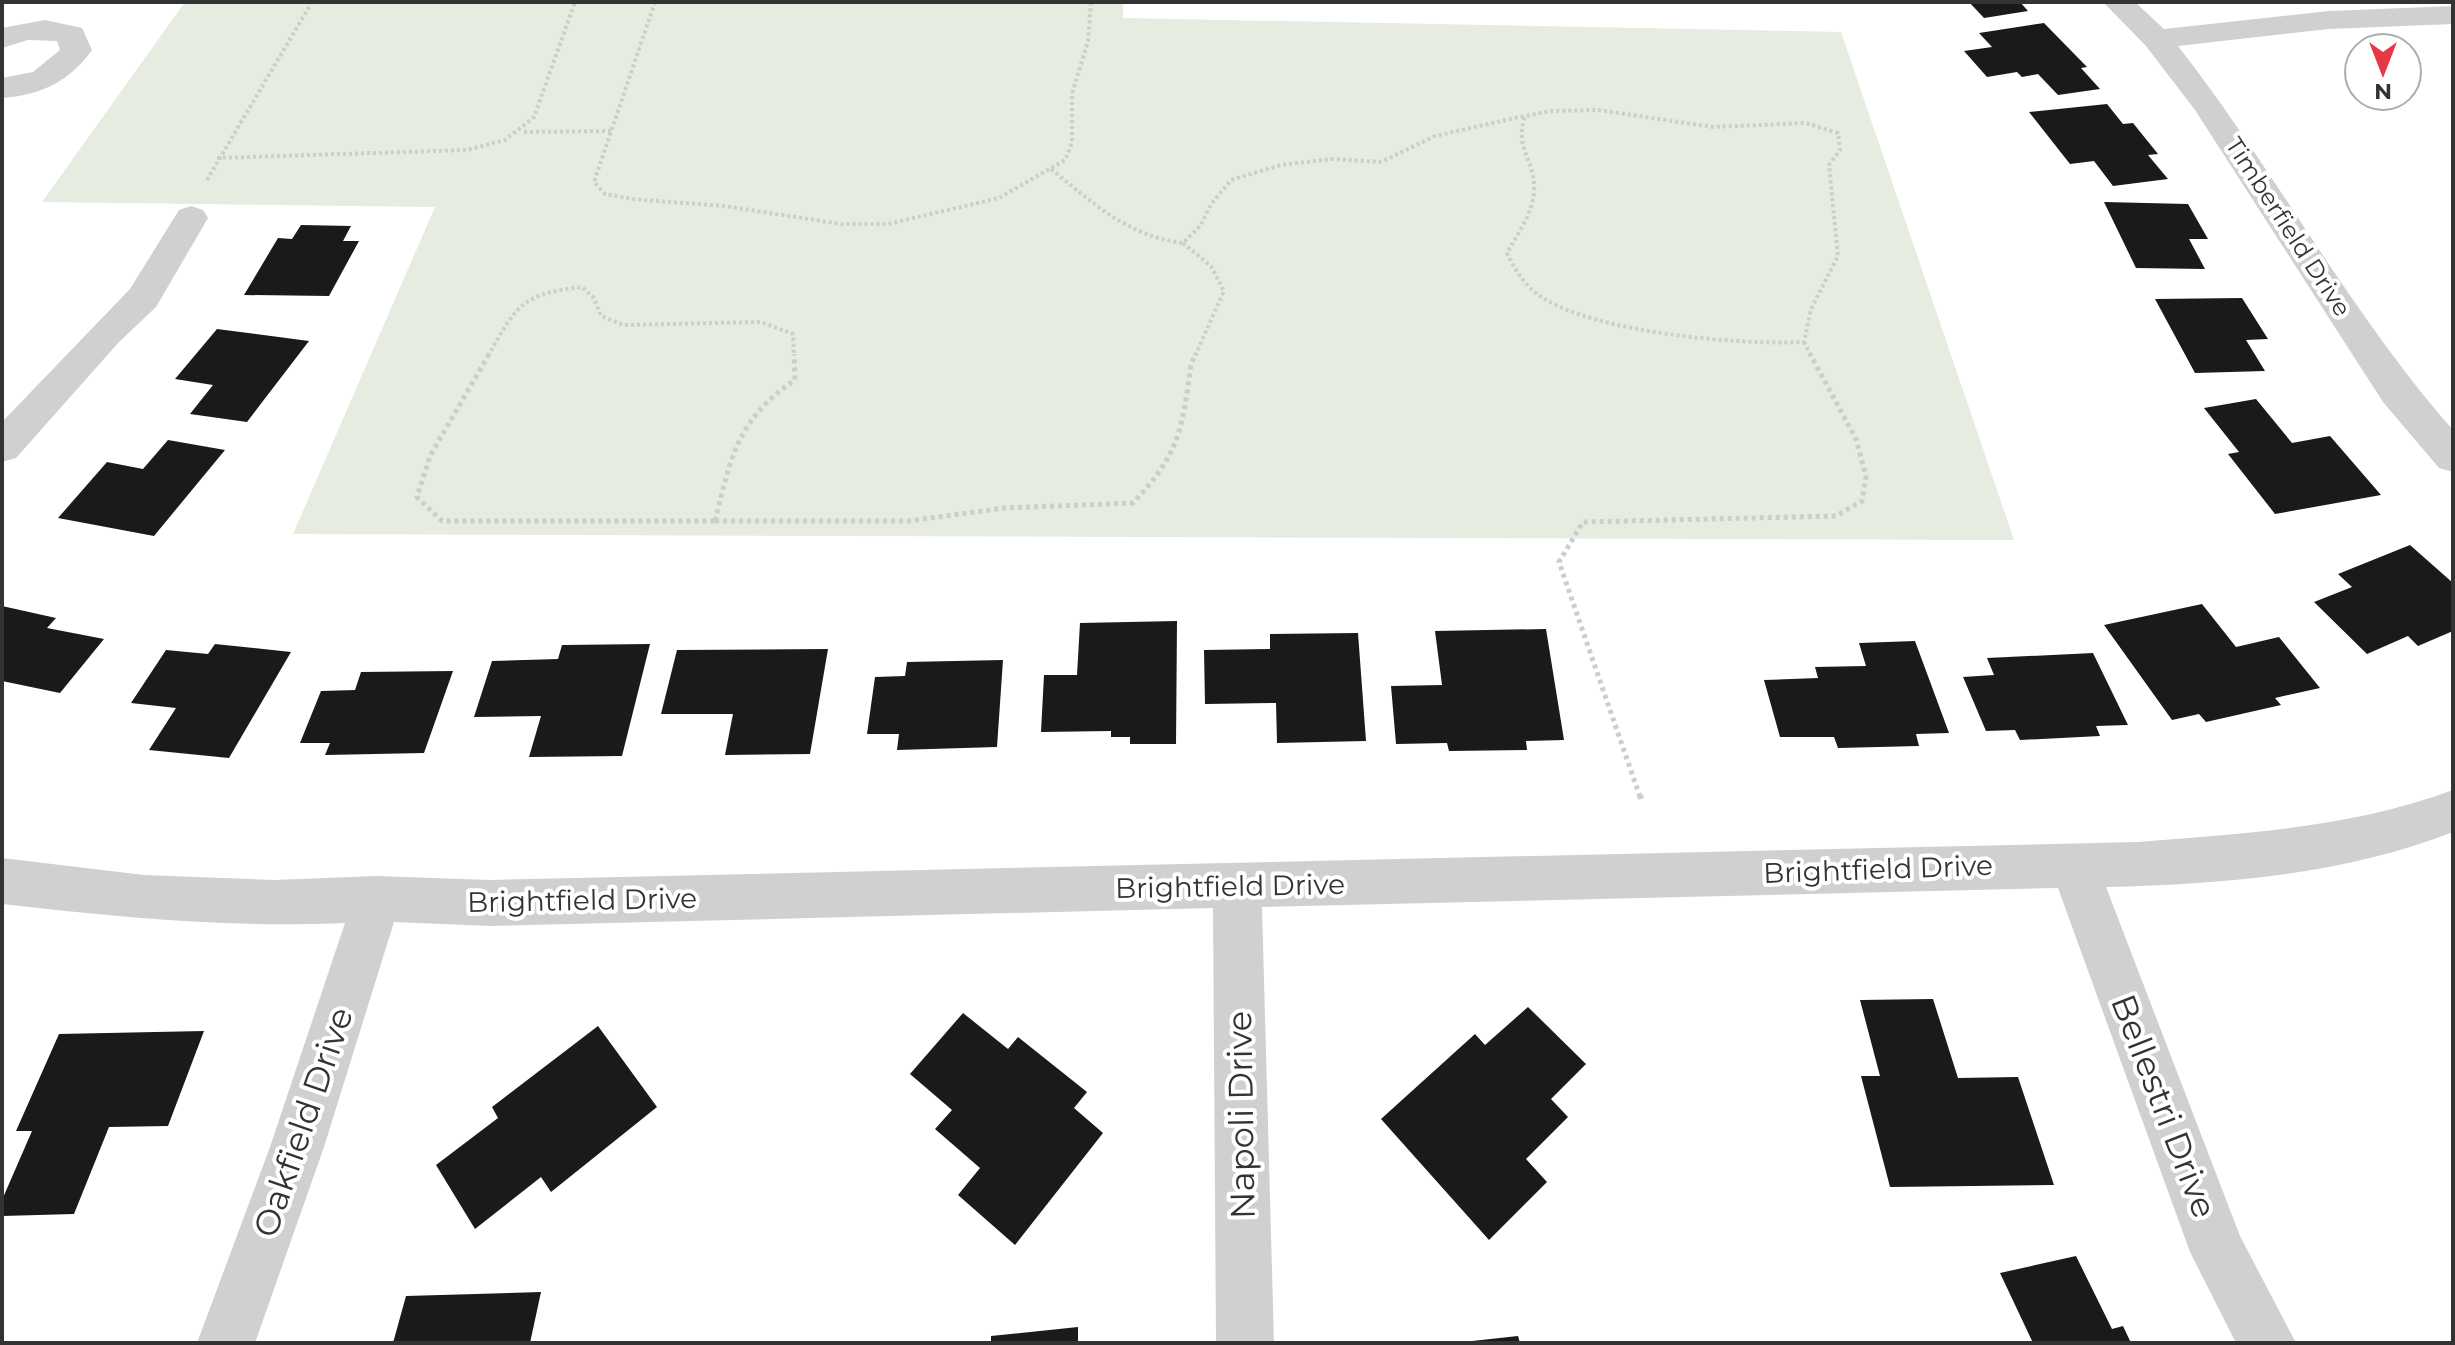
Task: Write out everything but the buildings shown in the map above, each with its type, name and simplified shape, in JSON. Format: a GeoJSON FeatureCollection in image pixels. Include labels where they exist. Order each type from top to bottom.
{"type":"FeatureCollection","features":[{"type":"Feature","properties":{"kind":"street","name":"Timberfield Drive"},"geometry":{"type":"LineString","coordinates":[[2118,2],[2157,39],[2240,152],[2262,191],[2397,392],[2453,457]]}},
{"type":"Feature","properties":{"kind":"street"},"geometry":{"type":"LineString","coordinates":[[2157,39],[2329,20],[2453,15]]}},
{"type":"Feature","properties":{"kind":"street"},"geometry":{"type":"LineString","coordinates":[[2,88],[41,80],[70,60],[76,50],[71,35],[60,31],[4,34]]}},
{"type":"Feature","properties":{"kind":"street"},"geometry":{"type":"LineString","coordinates":[[2,447],[106,333],[143,298],[191,218]]}},
{"type":"Feature","properties":{"kind":"street","name":"Brightfield Drive"},"geometry":{"type":"LineString","coordinates":[[2,881],[144,898],[274,903],[377,899],[490,903],[2138,864],[2309,852],[2414,828],[2453,811]]}},
{"type":"Feature","properties":{"kind":"street","name":"Bellestri Drive"},"geometry":{"type":"LineString","coordinates":[[2073,864],[2218,1252],[2267,1343]]}},
{"type":"Feature","properties":{"kind":"street","name":"Napoli Drive"},"geometry":{"type":"LineString","coordinates":[[1237,887],[1245,1343]]}},
{"type":"Feature","properties":{"kind":"street","name":"Oakfield Drive"},"geometry":{"type":"LineString","coordinates":[[226,1343],[297,1147],[377,899]]}},
{"type":"Feature","properties":{"kind":"path"},"geometry":{"type":"LineString","coordinates":[[191,218],[217,158],[312,2]]}},
{"type":"Feature","properties":{"kind":"path"},"geometry":{"type":"LineString","coordinates":[[523,132],[534,117],[575,2]]}},
{"type":"Feature","properties":{"kind":"path"},"geometry":{"type":"LineString","coordinates":[[655,2],[594,182],[605,194],[841,224],[888,224],[951,212],[999,198],[1065,160],[1072,143],[1072,94],[1088,41],[1091,2]]}},
{"type":"Feature","properties":{"kind":"path"},"geometry":{"type":"LineString","coordinates":[[1183,243],[1201,225],[1211,204],[1231,180],[1281,165],[1332,159],[1381,162],[1435,136],[1584,106],[1714,127],[1788,120],[1817,123],[1838,133],[1840,150],[1829,165],[1838,256],[1811,309],[1804,342],[1856,439],[1866,476],[1862,501],[1836,516],[1583,522],[1559,562],[1641,799]]}},
{"type":"Feature","properties":{"kind":"path"},"geometry":{"type":"LineString","coordinates":[[1525,116],[1517,143],[1534,183],[1530,208],[1507,253],[1516,275],[1549,301],[1612,320],[1720,341],[1770,345],[1804,342]]}},
{"type":"Feature","properties":{"kind":"path"},"geometry":{"type":"LineString","coordinates":[[217,158],[467,150],[499,144],[523,132],[612,131]]}},
{"type":"Feature","properties":{"kind":"path"},"geometry":{"type":"LineString","coordinates":[[715,521],[736,438],[748,416],[772,394],[795,380],[793,334],[761,322],[623,325],[601,316],[594,298],[582,287],[548,291],[515,308],[430,456],[417,497],[442,521],[715,521],[909,521],[1004,508],[1133,503],[1162,472],[1182,432],[1191,364],[1224,291],[1211,266],[1183,243],[1156,241],[1129,232],[1051,169]]}},
{"type":"Feature","properties":{"kind":"shaded area"},"geometry":{"type":"Polygon","coordinates":[[[185,2],[1123,2],[1123,18],[1841,32],[2014,540],[293,534],[435,207],[42,202],[185,2]]]}}]}
